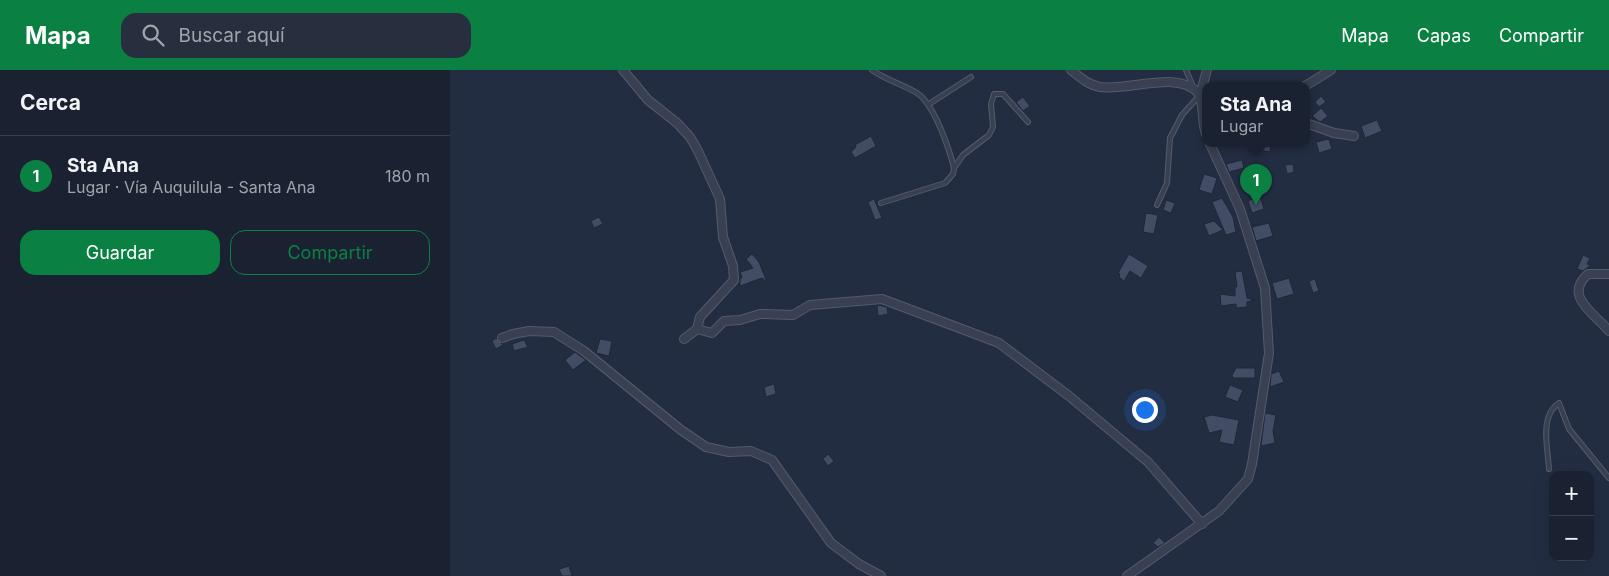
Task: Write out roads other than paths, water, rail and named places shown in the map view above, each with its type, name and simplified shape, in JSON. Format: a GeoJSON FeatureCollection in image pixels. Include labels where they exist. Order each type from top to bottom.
{"type":"FeatureCollection","features":[{"type":"Feature","properties":{"kind":"street"},"geometry":{"type":"LineString","coordinates":[[623,70],[648,100],[677,122],[690,137],[720,199],[723,237],[733,266],[734,280],[700,318],[697,330],[684,339]]}},
{"type":"Feature","properties":{"kind":"street"},"geometry":{"type":"LineString","coordinates":[[1070,70],[1086,82],[1100,87],[1116,87],[1170,78],[1180,79],[1192,84],[1202,93]]}},
{"type":"Feature","properties":{"kind":"street"},"geometry":{"type":"LineString","coordinates":[[1310,83],[1331,70]]}},
{"type":"Feature","properties":{"kind":"street"},"geometry":{"type":"LineString","coordinates":[[1310,124],[1334,133],[1354,136]]}},
{"type":"Feature","properties":{"kind":"street"},"geometry":{"type":"LineString","coordinates":[[1126,576],[1219,511],[1248,479],[1269,353],[1268,308],[1261,271],[1240,209],[1211,147]]}},
{"type":"Feature","properties":{"kind":"street"},"geometry":{"type":"LineString","coordinates":[[1609,274],[1588,274],[1581,280],[1578,290],[1579,300],[1609,331]]}},
{"type":"Feature","properties":{"kind":"street"},"geometry":{"type":"LineString","coordinates":[[697,330],[712,333],[724,321],[740,320],[760,314],[793,315],[810,305],[882,299],[999,343],[1069,396],[1148,462],[1202,524]]}},
{"type":"Feature","properties":{"kind":"street"},"geometry":{"type":"LineString","coordinates":[[502,338],[528,331],[554,332],[584,351],[681,430],[706,447],[729,452],[751,451],[772,460],[831,543],[859,564],[881,576]]}},
{"type":"Feature","properties":{"kind":"lane"},"geometry":{"type":"LineString","coordinates":[[872,70],[886,80],[918,94],[929,104],[954,168]]}},
{"type":"Feature","properties":{"kind":"lane"},"geometry":{"type":"LineString","coordinates":[[1186,70],[1192,84]]}},
{"type":"Feature","properties":{"kind":"lane"},"geometry":{"type":"LineString","coordinates":[[929,104],[971,76]]}},
{"type":"Feature","properties":{"kind":"lane"},"geometry":{"type":"LineString","coordinates":[[881,203],[945,183],[953,174],[954,168],[963,155],[989,135],[994,127],[991,104],[994,94],[1003,94],[1028,122]]}},
{"type":"Feature","properties":{"kind":"lane"},"geometry":{"type":"LineString","coordinates":[[1157,204],[1167,183],[1170,138],[1182,115],[1202,95]]}},
{"type":"Feature","properties":{"kind":"lane"},"geometry":{"type":"LineString","coordinates":[[1549,469],[1546,421],[1554,406],[1559,403],[1569,429],[1609,478]]}},
{"type":"Feature","properties":{"kind":"place","name":"Sta Ana"},"geometry":{"type":"Point","coordinates":[1256,205]}}]}
